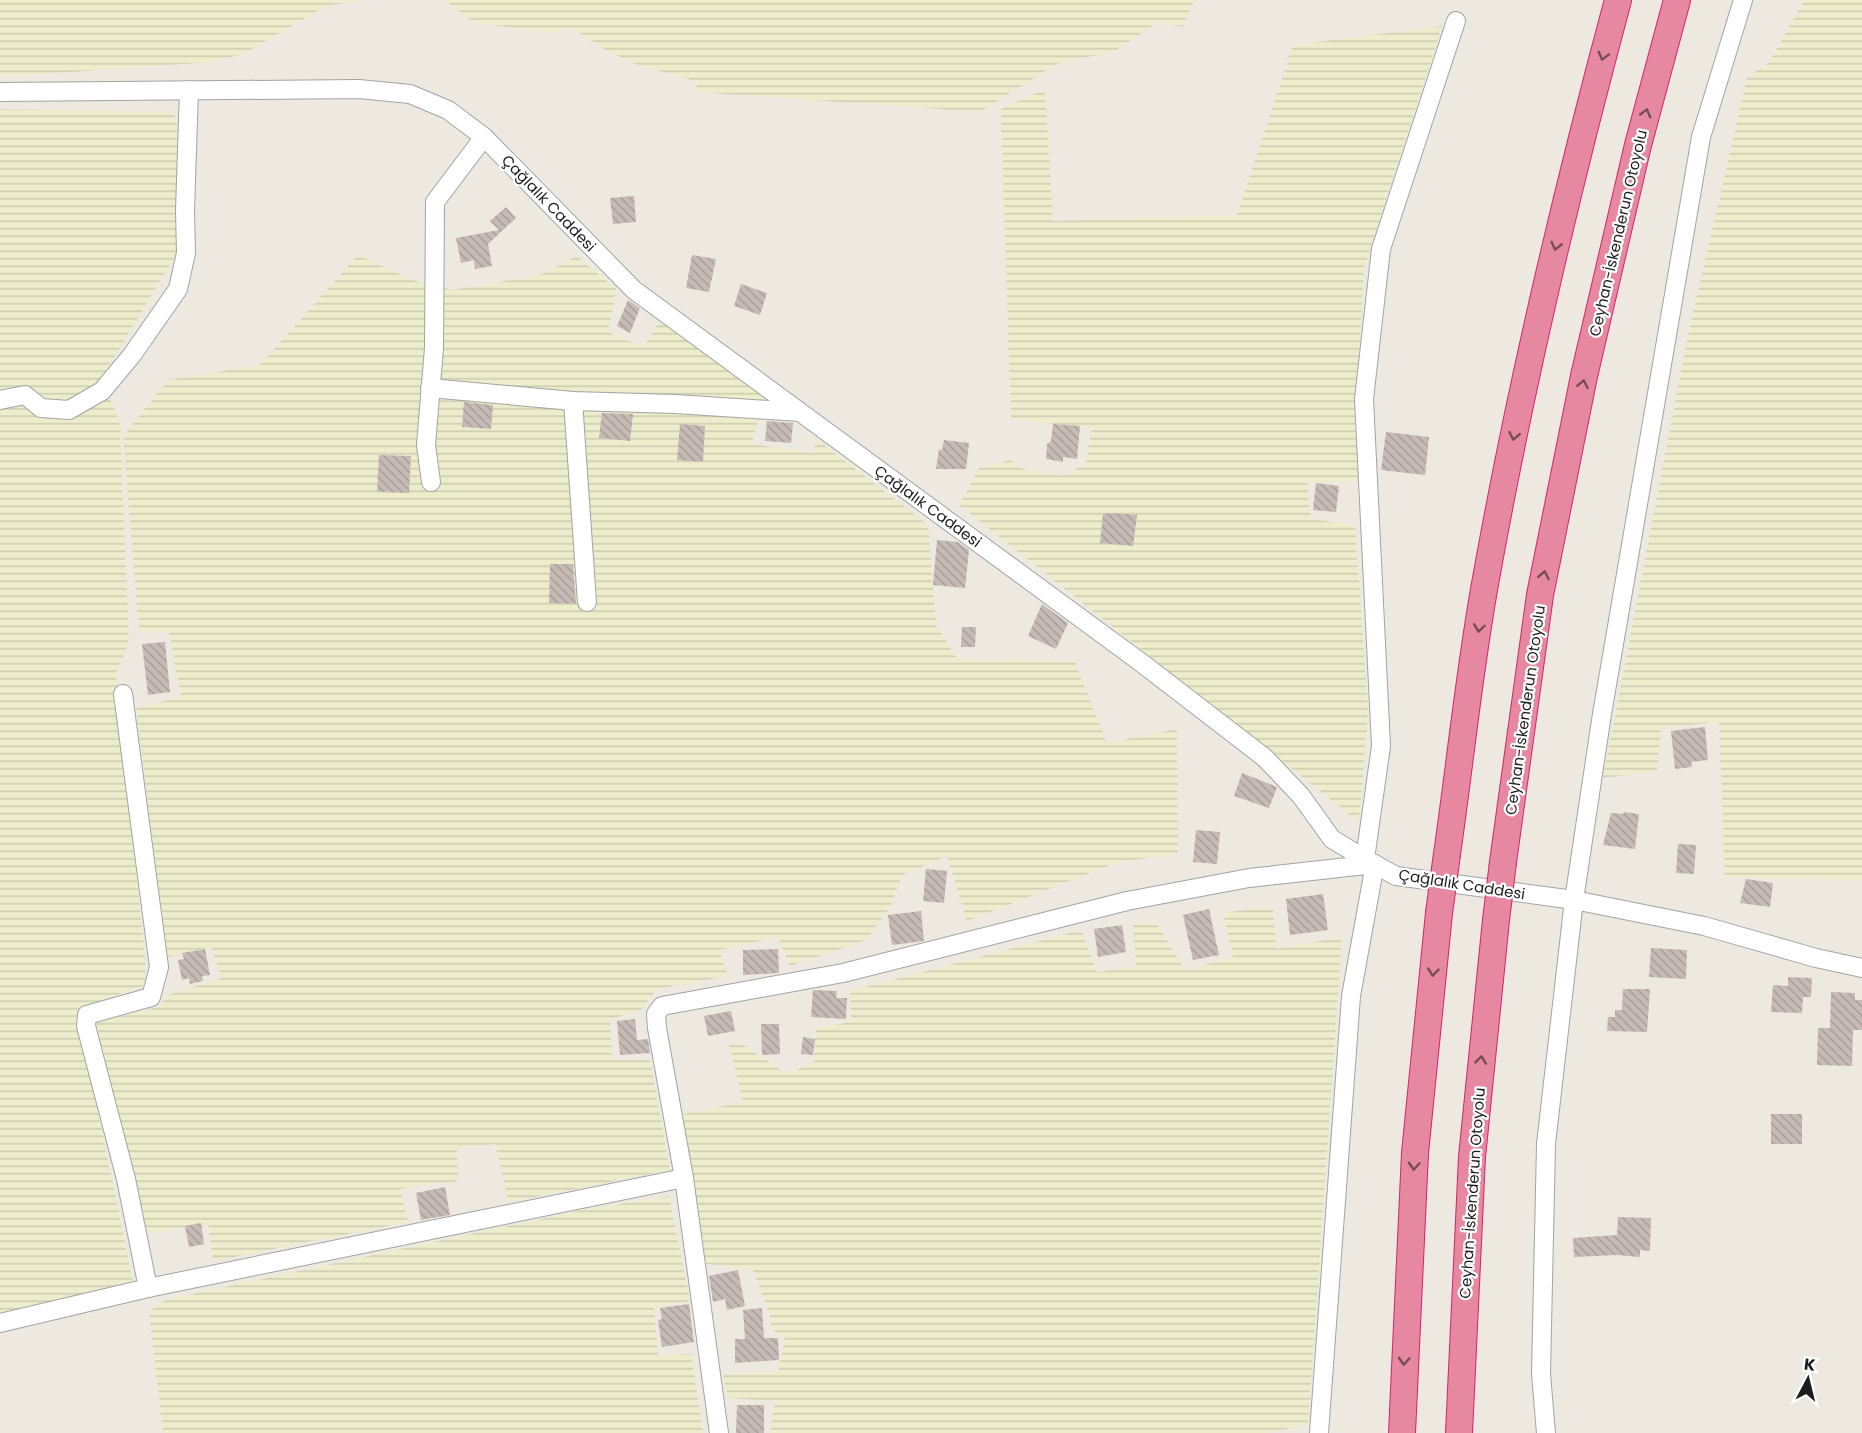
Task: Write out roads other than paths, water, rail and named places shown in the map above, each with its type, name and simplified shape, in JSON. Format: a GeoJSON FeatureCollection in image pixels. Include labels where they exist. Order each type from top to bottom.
{"type":"FeatureCollection","features":[{"type":"Feature","properties":{"kind":"highway"},"geometry":{"type":"LineString","coordinates":[[1402,1433],[1415,1153],[1439,914],[1484,586],[1526,376],[1582,131],[1618,0]]}},
{"type":"Feature","properties":{"kind":"highway","name":"Ceyhan-İskenderun Otoyolu"},"geometry":{"type":"LineString","coordinates":[[1459,1433],[1472,1157],[1503,862],[1540,595],[1582,387],[1638,145],[1677,0]]}},
{"type":"Feature","properties":{"kind":"street"},"geometry":{"type":"LineString","coordinates":[[1546,1433],[1542,1374],[1546,1144],[1574,900],[1602,714],[1701,138],[1743,0]]}},
{"type":"Feature","properties":{"kind":"street"},"geometry":{"type":"LineString","coordinates":[[1319,1433],[1352,996],[1370,861],[1381,746],[1364,399],[1381,249],[1456,21]]}},
{"type":"Feature","properties":{"kind":"street","name":"Çağlalık Caddesi"},"geometry":{"type":"LineString","coordinates":[[0,92],[359,89],[410,94],[448,110],[484,137],[634,290],[1133,657],[1255,751],[1300,796],[1332,839],[1396,876],[1574,900],[1704,926],[1816,958],[1862,968]]}},
{"type":"Feature","properties":{"kind":"street"},"geometry":{"type":"LineString","coordinates":[[0,400],[25,395],[41,408],[69,410],[102,391],[132,355],[178,289],[186,253],[189,90]]}},
{"type":"Feature","properties":{"kind":"street"},"geometry":{"type":"LineString","coordinates":[[431,482],[426,445],[436,281],[435,202],[484,137]]}},
{"type":"Feature","properties":{"kind":"street"},"geometry":{"type":"LineString","coordinates":[[430,388],[573,401],[800,412]]}},
{"type":"Feature","properties":{"kind":"street"},"geometry":{"type":"LineString","coordinates":[[573,401],[587,602]]}},
{"type":"Feature","properties":{"kind":"street"},"geometry":{"type":"LineString","coordinates":[[123,693],[159,967],[151,997],[87,1015],[86,1026],[126,1179],[148,1288]]}},
{"type":"Feature","properties":{"kind":"street"},"geometry":{"type":"LineString","coordinates":[[719,1433],[684,1178],[657,1028],[656,1014],[662,1006],[843,973],[1128,901],[1249,878],[1370,861]]}},
{"type":"Feature","properties":{"kind":"street"},"geometry":{"type":"LineString","coordinates":[[0,1323],[148,1288],[684,1178]]}}]}
